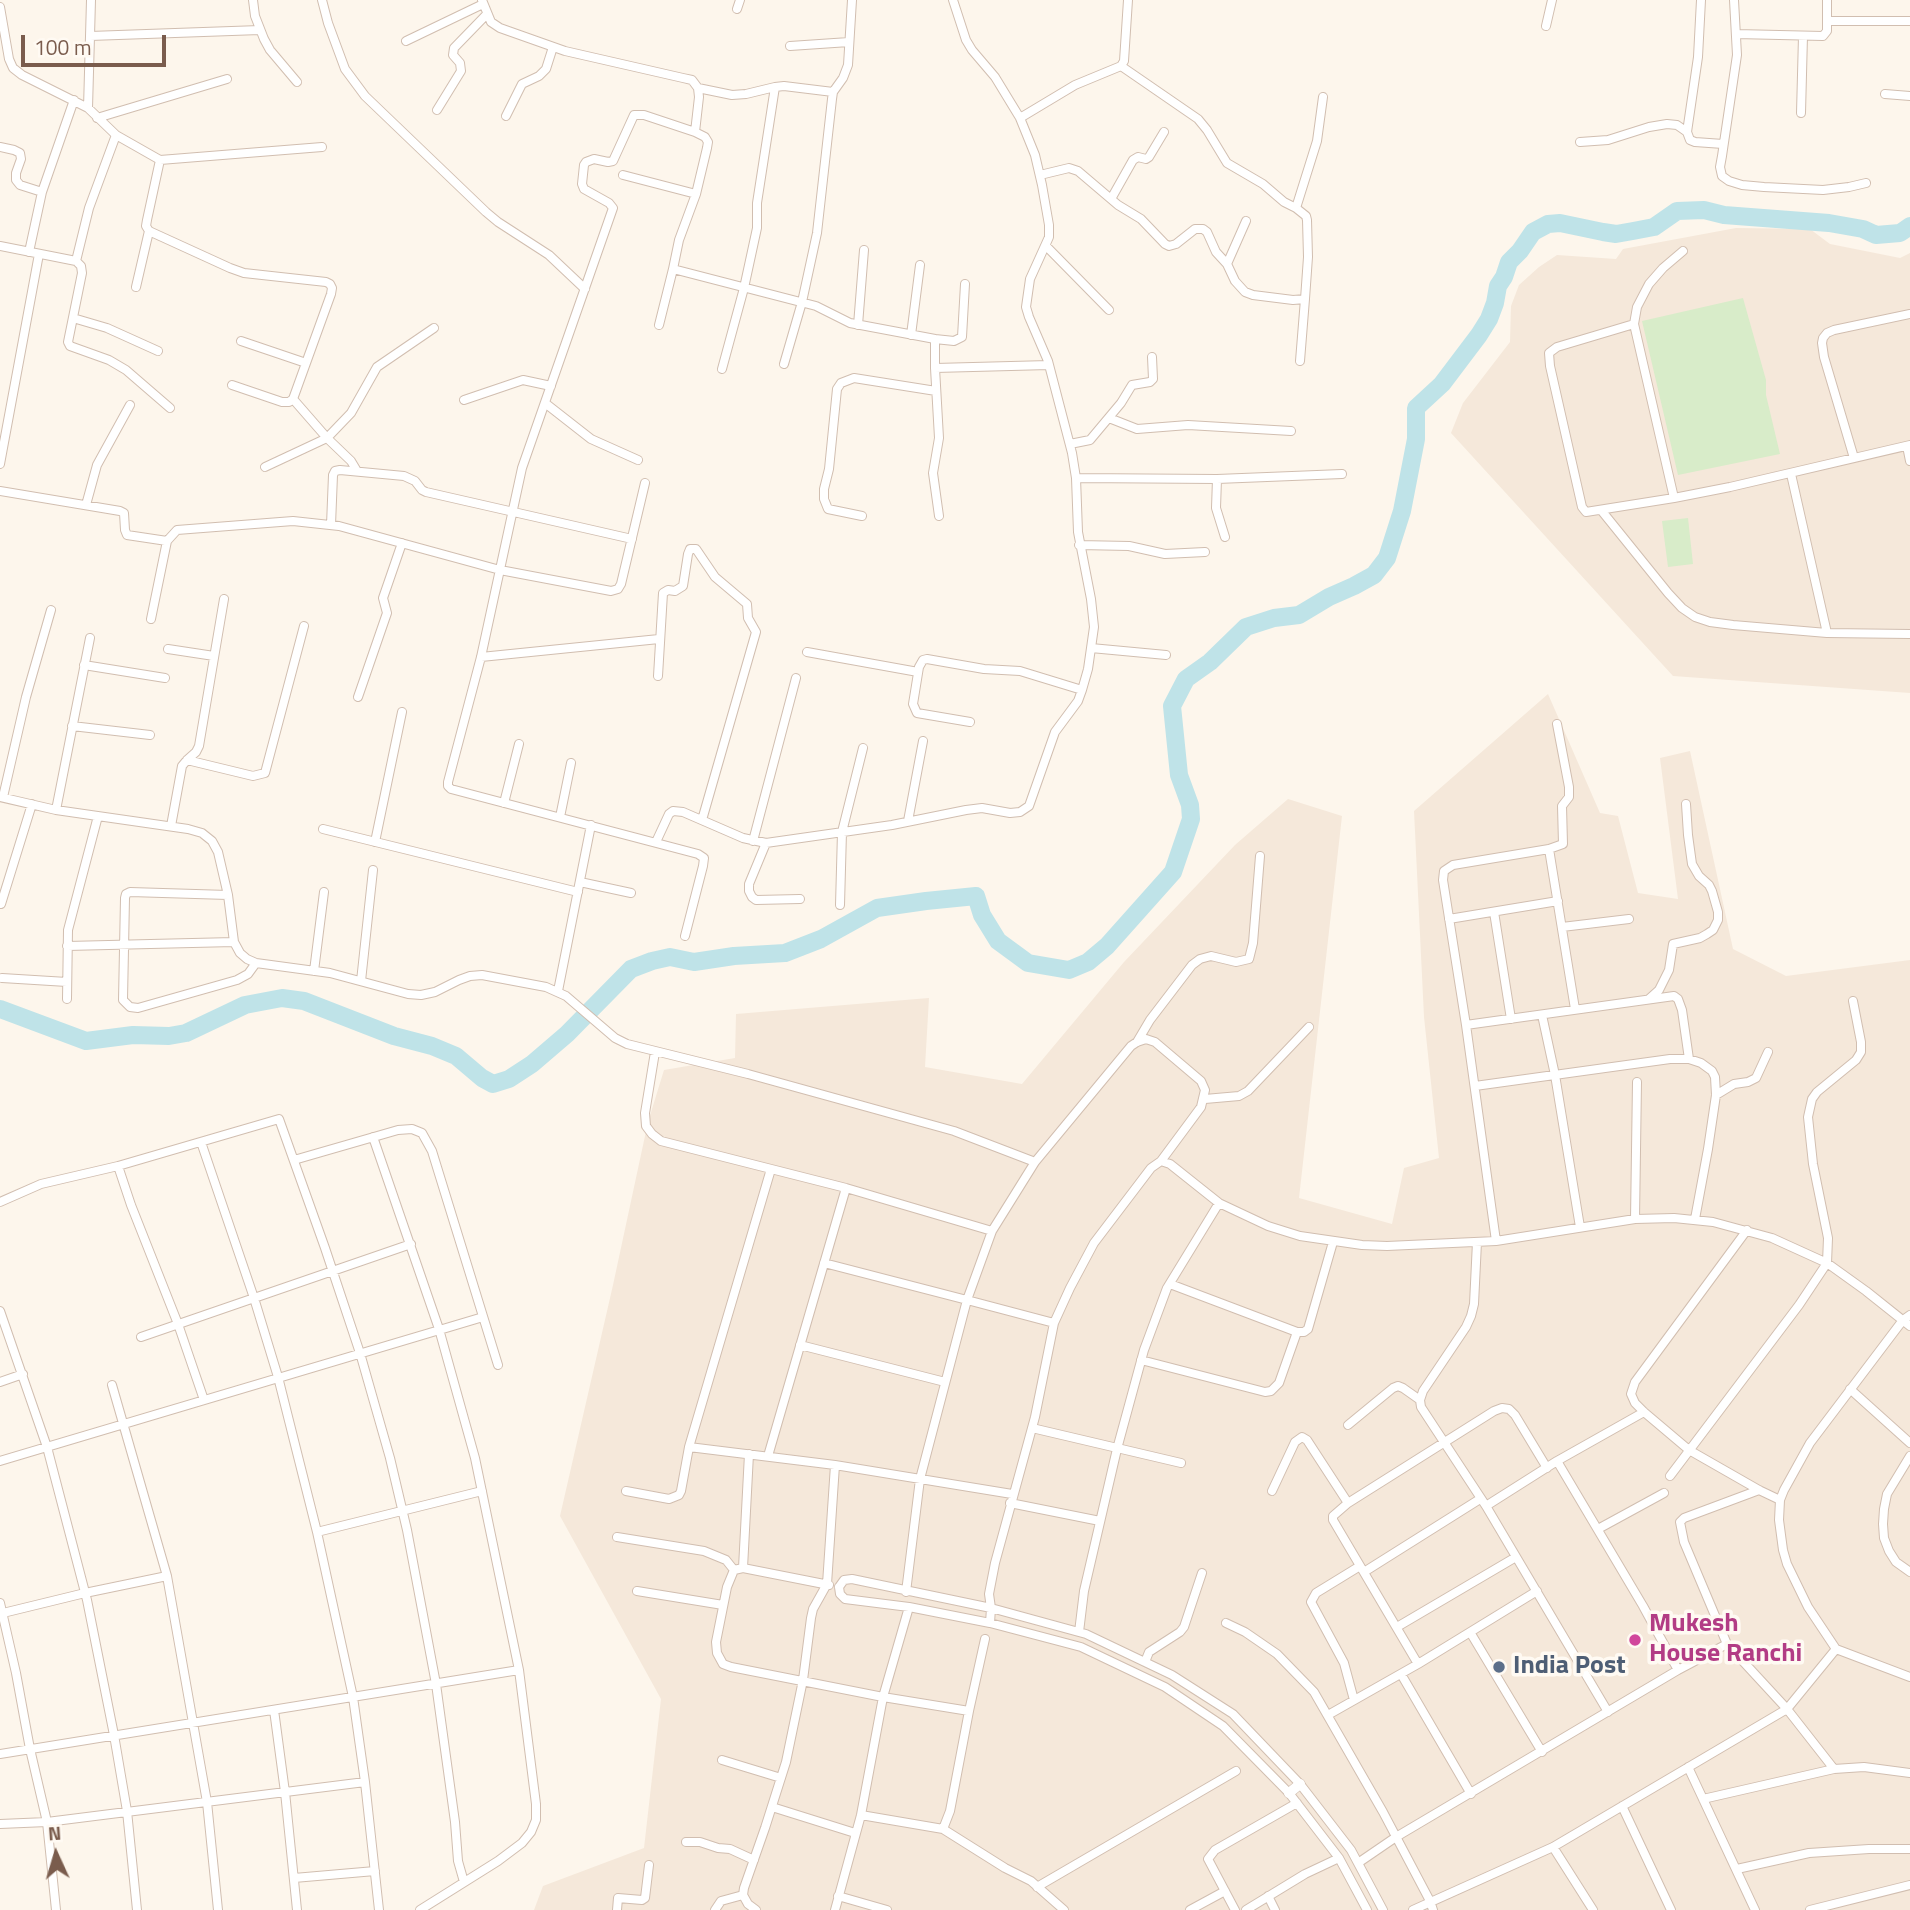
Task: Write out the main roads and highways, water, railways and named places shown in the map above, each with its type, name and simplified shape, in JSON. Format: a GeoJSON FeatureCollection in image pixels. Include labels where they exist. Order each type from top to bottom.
{"type":"FeatureCollection","features":[{"type":"Feature","properties":{"kind":"waterway"},"geometry":{"type":"LineString","coordinates":[[0,1009],[86,1041],[133,1035],[169,1036],[186,1033],[245,1005],[282,998],[304,1001],[394,1036],[432,1046],[456,1056],[493,1084],[509,1079],[532,1064],[567,1034],[631,969],[670,957],[694,962],[785,953],[821,939],[877,908],[976,896],[982,915],[998,941],[1028,963],[1069,970],[1088,962],[1107,946],[1173,872],[1191,819],[1190,805],[1179,775],[1172,706],[1186,679],[1210,662],[1246,627],[1274,618],[1299,615],[1374,575],[1387,558],[1402,511],[1416,439],[1416,408],[1442,384],[1479,335],[1489,319],[1498,286],[1509,262],[1533,232],[1548,224],[1560,223],[1616,234],[1654,227],[1677,211],[1704,210],[1724,215],[1829,223],[1863,229],[1876,235],[1900,233],[1910,226]]}},
{"type":"Feature","properties":{"kind":"place","name":"Mukesh House Ranchi"},"geometry":{"type":"Point","coordinates":[1635,1640]}},
{"type":"Feature","properties":{"kind":"place","name":"India Post"},"geometry":{"type":"Point","coordinates":[1499,1667]}}]}
